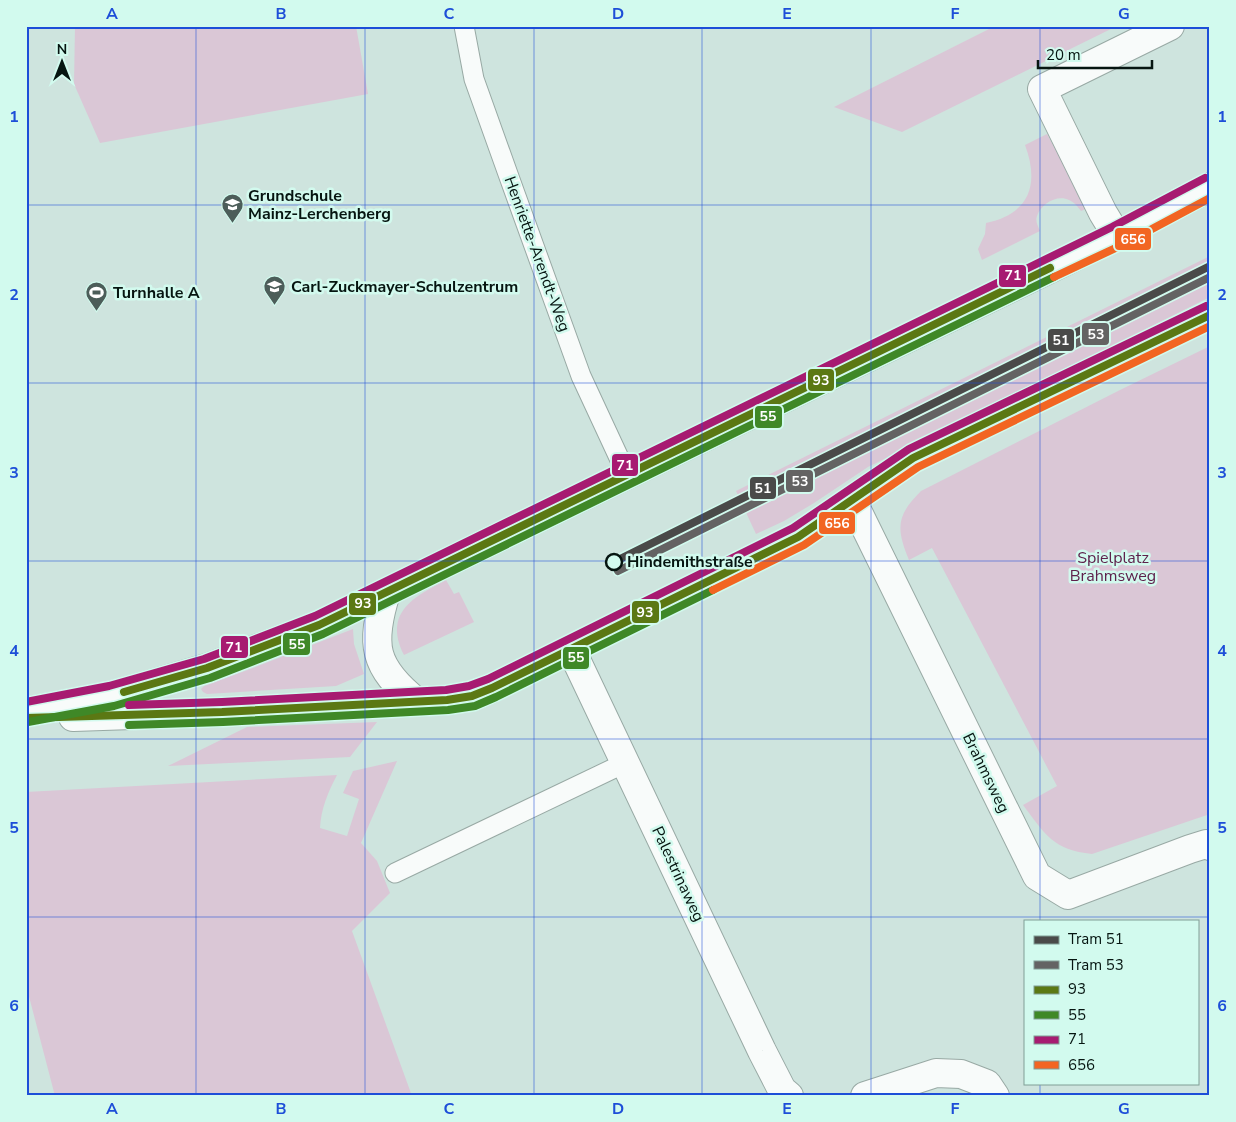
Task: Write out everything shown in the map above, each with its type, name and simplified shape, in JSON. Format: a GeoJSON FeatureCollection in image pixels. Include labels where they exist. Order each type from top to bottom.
{"type":"FeatureCollection","features":[{"type":"Feature","properties":{"kind":"street"},"geometry":{"type":"LineString","coordinates":[[1117,236],[1103,213],[1042,89],[1170,26]]}},
{"type":"Feature","properties":{"kind":"street"},"geometry":{"type":"LineString","coordinates":[[26,712],[111,696],[207,668],[320,625],[1117,236],[1210,187]]}},
{"type":"Feature","properties":{"kind":"street"},"geometry":{"type":"LineString","coordinates":[[26,718],[222,712],[416,702],[472,696],[572,649],[798,537],[913,458],[1210,315]]}},
{"type":"Feature","properties":{"kind":"street","name":"Brahmsweg"},"geometry":{"type":"LineString","coordinates":[[852,500],[1037,876],[1068,895],[1198,846],[1206,844],[1210,846]]}},
{"type":"Feature","properties":{"kind":"street"},"geometry":{"type":"LineString","coordinates":[[386,593],[378,622],[377,646],[379,655],[387,673],[416,702]]}},
{"type":"Feature","properties":{"kind":"street","name":"Palestrinaweg"},"geometry":{"type":"LineString","coordinates":[[572,649],[762,1051],[782,1090],[789,1096]]}},
{"type":"Feature","properties":{"kind":"street"},"geometry":{"type":"LineString","coordinates":[[866,1096],[936,1073],[961,1074],[987,1084],[995,1096]]}},
{"type":"Feature","properties":{"kind":"lane","name":"Henriette-Arendt-Weg"},"geometry":{"type":"LineString","coordinates":[[464,26],[474,79],[541,266],[581,376],[626,475]]}},
{"type":"Feature","properties":{"kind":"lane"},"geometry":{"type":"LineString","coordinates":[[394,873],[625,763]]}},
{"type":"Feature","properties":{"kind":"green space"},"geometry":{"type":"Polygon","coordinates":[[[75,26],[356,26],[368,94],[100,143],[74,84],[75,26]]]}},
{"type":"Feature","properties":{"kind":"green space"},"geometry":{"type":"Polygon","coordinates":[[[995,26],[1117,26],[902,132],[834,107],[995,26]]]}},
{"type":"Feature","properties":{"kind":"green space"},"geometry":{"type":"Polygon","coordinates":[[[1047,134],[1088,208],[1081,211],[1073,202],[1064,198],[1050,201],[1037,216],[1040,231],[982,260],[978,249],[985,234],[986,223],[1001,219],[1012,213],[1027,196],[1031,185],[1031,173],[1025,145],[1047,134]]]}},
{"type":"Feature","properties":{"kind":"green space"},"geometry":{"type":"Polygon","coordinates":[[[1210,256],[1210,297],[868,467],[784,521],[756,534],[736,491],[1210,256]]]}},
{"type":"Feature","properties":{"kind":"green space","name":"Spielplatz Brahmsweg"},"geometry":{"type":"Polygon","coordinates":[[[1210,346],[1210,814],[1092,854],[1079,852],[1068,849],[1051,839],[1023,805],[1057,786],[932,548],[909,560],[900,531],[903,515],[921,491],[1210,346]]]}},
{"type":"Feature","properties":{"kind":"green space"},"geometry":{"type":"Polygon","coordinates":[[[446,580],[454,594],[459,592],[474,622],[404,655],[398,640],[397,628],[405,608],[423,593],[446,580]]]}},
{"type":"Feature","properties":{"kind":"green space"},"geometry":{"type":"Polygon","coordinates":[[[353,629],[354,644],[364,674],[336,686],[207,694],[201,689],[204,686],[353,629]]]}},
{"type":"Feature","properties":{"kind":"green space"},"geometry":{"type":"Polygon","coordinates":[[[377,722],[350,757],[168,766],[247,727],[377,722]]]}},
{"type":"Feature","properties":{"kind":"green space"},"geometry":{"type":"Polygon","coordinates":[[[397,761],[361,843],[377,861],[390,893],[352,931],[412,1096],[55,1096],[26,985],[26,792],[337,775],[326,801],[320,828],[347,836],[359,799],[343,793],[353,771],[397,761]]]}},
{"type":"Feature","properties":{"kind":"tram line","name":"51"},"geometry":{"type":"LineString","coordinates":[[614,562],[1210,266]]}},
{"type":"Feature","properties":{"kind":"tram line","name":"53"},"geometry":{"type":"LineString","coordinates":[[618,571],[1210,277]]}},
{"type":"Feature","properties":{"kind":"transit line","name":"71"},"geometry":{"type":"LineString","coordinates":[[26,702],[109,686],[204,659],[315,616],[1112,227],[1205,178]]}},
{"type":"Feature","properties":{"kind":"transit line","name":"656"},"geometry":{"type":"LineString","coordinates":[[1054,277],[1122,245],[1210,198]]}},
{"type":"Feature","properties":{"kind":"transit line","name":"93"},"geometry":{"type":"LineString","coordinates":[[124,692],[207,668],[319,625],[1050,268]]}},
{"type":"Feature","properties":{"kind":"transit line","name":"55"},"geometry":{"type":"LineString","coordinates":[[28,722],[114,706],[210,678],[323,634],[1054,277]]}},
{"type":"Feature","properties":{"kind":"transit line","name":"71"},"geometry":{"type":"LineString","coordinates":[[129,705],[446,690],[469,686],[488,679],[793,528],[909,449],[1206,306]]}},
{"type":"Feature","properties":{"kind":"transit line","name":"93"},"geometry":{"type":"LineString","coordinates":[[26,718],[222,712],[447,700],[472,696],[492,688],[798,537],[913,458],[1210,315]]}},
{"type":"Feature","properties":{"kind":"transit line","name":"656"},"geometry":{"type":"LineString","coordinates":[[713,590],[804,545],[918,467],[1210,326]]}},
{"type":"Feature","properties":{"kind":"transit line","name":"55"},"geometry":{"type":"LineString","coordinates":[[129,725],[448,710],[475,706],[713,590]]}},
{"type":"Feature","properties":{"kind":"place","name":"Grundschule Mainz-Lerchenberg"},"geometry":{"type":"Point","coordinates":[232,224]}},
{"type":"Feature","properties":{"kind":"place","name":"Carl-Zuckmayer-Schulzentrum"},"geometry":{"type":"Point","coordinates":[275,306]}},
{"type":"Feature","properties":{"kind":"place","name":"Turnhalle A"},"geometry":{"type":"Point","coordinates":[97,312]}},
{"type":"Feature","properties":{"kind":"place","name":"Hindemithstraße"},"geometry":{"type":"Point","coordinates":[614,562]}}]}
